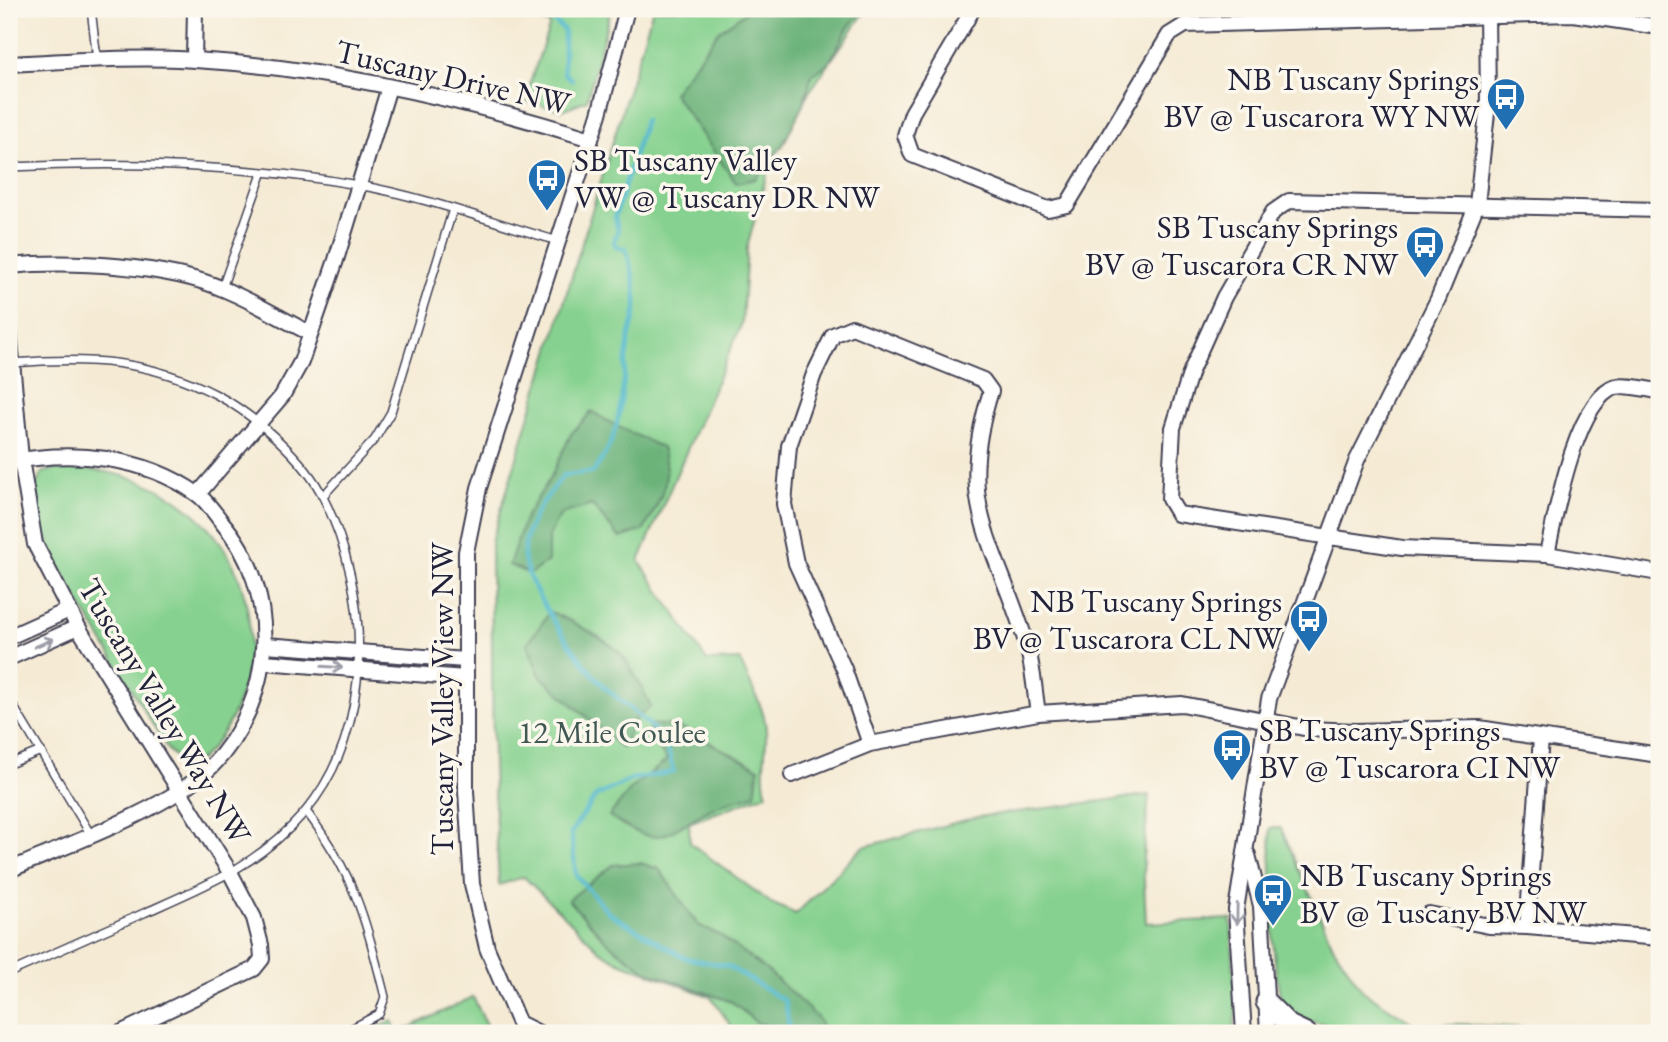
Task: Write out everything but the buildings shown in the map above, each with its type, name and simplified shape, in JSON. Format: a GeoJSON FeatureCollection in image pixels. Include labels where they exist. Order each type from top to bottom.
{"type":"FeatureCollection","features":[{"type":"Feature","properties":{"kind":"street"},"geometry":{"type":"LineString","coordinates":[[194,60],[195,9]]}},
{"type":"Feature","properties":{"kind":"street","name":"Tuscany Valley View NW"},"geometry":{"type":"LineString","coordinates":[[539,1033],[523,1029],[487,948],[472,884],[468,846],[466,552],[470,521],[591,139],[627,9]]}},
{"type":"Feature","properties":{"kind":"street"},"geometry":{"type":"LineString","coordinates":[[973,9],[912,113],[905,135],[912,155],[1048,209],[1067,205],[1169,35],[1185,24],[1487,12],[1573,14],[1659,27]]}},
{"type":"Feature","properties":{"kind":"street"},"geometry":{"type":"LineString","coordinates":[[1244,1033],[1236,910],[1265,719],[1277,674],[1357,460],[1438,299],[1477,204],[1487,133],[1487,12]]}},
{"type":"Feature","properties":{"kind":"street","name":"Tuscany Drive NW"},"geometry":{"type":"LineString","coordinates":[[9,64],[97,59],[194,60],[284,67],[497,109],[591,139]]}},
{"type":"Feature","properties":{"kind":"street"},"geometry":{"type":"LineString","coordinates":[[198,494],[282,396],[301,362],[389,87]]}},
{"type":"Feature","properties":{"kind":"street"},"geometry":{"type":"LineString","coordinates":[[1659,210],[1289,201],[1273,212],[1223,297],[1191,371],[1173,428],[1169,499],[1178,514],[1327,538],[1402,548],[1548,554],[1659,573]]}},
{"type":"Feature","properties":{"kind":"street"},"geometry":{"type":"LineString","coordinates":[[9,266],[91,265],[165,274],[222,288],[310,333]]}},
{"type":"Feature","properties":{"kind":"street"},"geometry":{"type":"LineString","coordinates":[[870,744],[844,670],[796,563],[784,504],[789,446],[814,374],[834,335],[852,327],[983,380],[991,391],[975,455],[978,509],[1026,641],[1038,713]]}},
{"type":"Feature","properties":{"kind":"street","name":"Tuscany Valley Way NW"},"geometry":{"type":"LineString","coordinates":[[9,329],[15,461],[35,544],[79,627],[231,874],[254,918],[263,952],[254,970],[120,1033]]}},
{"type":"Feature","properties":{"kind":"street"},"geometry":{"type":"LineString","coordinates":[[1548,554],[1564,474],[1597,398],[1616,387],[1659,391]]}},
{"type":"Feature","properties":{"kind":"street"},"geometry":{"type":"LineString","coordinates":[[9,870],[91,835],[179,790],[211,766],[237,732],[253,700],[264,662],[265,645],[251,564],[228,528],[198,494],[125,461],[78,455],[15,461]]}},
{"type":"Feature","properties":{"kind":"street"},"geometry":{"type":"LineString","coordinates":[[9,637],[69,610]]}},
{"type":"Feature","properties":{"kind":"street"},"geometry":{"type":"LineString","coordinates":[[9,658],[79,627]]}},
{"type":"Feature","properties":{"kind":"street"},"geometry":{"type":"LineString","coordinates":[[265,645],[465,660]]}},
{"type":"Feature","properties":{"kind":"street"},"geometry":{"type":"LineString","coordinates":[[264,662],[465,678]]}},
{"type":"Feature","properties":{"kind":"street"},"geometry":{"type":"LineString","coordinates":[[792,775],[870,744],[1038,713],[1161,703],[1205,707],[1330,731],[1479,728],[1659,755]]}},
{"type":"Feature","properties":{"kind":"street"},"geometry":{"type":"LineString","coordinates":[[1527,927],[1541,738]]}},
{"type":"Feature","properties":{"kind":"street"},"geometry":{"type":"LineString","coordinates":[[1246,847],[1261,906],[1268,1033]]}},
{"type":"Feature","properties":{"kind":"street"},"geometry":{"type":"LineString","coordinates":[[1429,914],[1467,923],[1659,939]]}},
{"type":"Feature","properties":{"kind":"street"},"geometry":{"type":"LineString","coordinates":[[1266,1002],[1290,1025],[1306,1033]]}},
{"type":"Feature","properties":{"kind":"lane"},"geometry":{"type":"LineString","coordinates":[[90,9],[97,59]]}},
{"type":"Feature","properties":{"kind":"lane"},"geometry":{"type":"LineString","coordinates":[[9,167],[114,164],[225,169],[358,185],[453,209],[558,241]]}},
{"type":"Feature","properties":{"kind":"lane"},"geometry":{"type":"LineString","coordinates":[[222,288],[262,174]]}},
{"type":"Feature","properties":{"kind":"lane"},"geometry":{"type":"LineString","coordinates":[[323,496],[375,439],[391,412],[453,209]]}},
{"type":"Feature","properties":{"kind":"lane"},"geometry":{"type":"LineString","coordinates":[[9,973],[231,874],[266,848],[306,811],[334,764],[352,708],[360,652],[353,589],[323,496],[290,454],[258,424],[220,396],[173,375],[142,366],[118,361],[79,359],[10,363]]}},
{"type":"Feature","properties":{"kind":"lane"},"geometry":{"type":"LineString","coordinates":[[9,699],[91,835]]}},
{"type":"Feature","properties":{"kind":"lane"},"geometry":{"type":"LineString","coordinates":[[9,764],[41,751]]}},
{"type":"Feature","properties":{"kind":"lane"},"geometry":{"type":"LineString","coordinates":[[306,811],[326,837],[356,892],[385,997],[379,1014],[343,1033]]}},
{"type":"Feature","properties":{"kind":"green space"},"geometry":{"type":"Polygon","coordinates":[[[495,9],[611,9],[587,100],[562,110],[524,101],[550,24],[495,9]]]}},
{"type":"Feature","properties":{"kind":"green space","name":"12 Mile Coulee"},"geometry":{"type":"Polygon","coordinates":[[[653,9],[867,9],[776,140],[747,248],[742,323],[639,561],[707,661],[740,660],[759,703],[766,727],[764,775],[767,794],[689,823],[690,843],[771,903],[796,914],[863,847],[977,817],[1149,795],[1143,858],[1146,923],[1231,919],[1236,1013],[1234,1027],[1228,1033],[736,1033],[711,997],[619,962],[599,950],[524,877],[499,885],[493,770],[491,543],[653,9]]]}},
{"type":"Feature","properties":{"kind":"green space"},"geometry":{"type":"Polygon","coordinates":[[[750,9],[864,9],[849,26],[829,63],[812,75],[803,105],[782,147],[755,179],[736,183],[673,93],[719,31],[750,9]]]}},
{"type":"Feature","properties":{"kind":"green space"},"geometry":{"type":"Polygon","coordinates":[[[592,411],[662,448],[665,481],[660,500],[650,520],[644,530],[620,538],[592,505],[561,514],[548,537],[548,561],[530,574],[509,565],[526,516],[551,477],[571,434],[592,411]]]}},
{"type":"Feature","properties":{"kind":"green space"},"geometry":{"type":"Polygon","coordinates":[[[58,469],[100,471],[138,481],[173,498],[202,521],[225,550],[241,585],[249,623],[248,666],[232,717],[218,740],[200,760],[181,762],[168,750],[55,562],[41,525],[34,488],[43,472],[58,469]]]}},
{"type":"Feature","properties":{"kind":"green space"},"geometry":{"type":"Polygon","coordinates":[[[550,612],[587,630],[615,649],[638,679],[651,707],[636,718],[622,748],[540,676],[527,644],[550,612]]]}},
{"type":"Feature","properties":{"kind":"green space"},"geometry":{"type":"Polygon","coordinates":[[[648,724],[678,726],[759,768],[755,794],[714,807],[660,836],[639,833],[609,816],[631,789],[667,760],[652,738],[648,724]]]}},
{"type":"Feature","properties":{"kind":"green space"},"geometry":{"type":"Polygon","coordinates":[[[1270,828],[1281,828],[1333,946],[1363,991],[1414,1024],[1599,1033],[1381,1031],[1303,1019],[1285,1008],[1276,973],[1270,828]]]}},
{"type":"Feature","properties":{"kind":"green space"},"geometry":{"type":"Polygon","coordinates":[[[640,863],[659,869],[698,925],[720,935],[769,972],[817,1017],[822,1026],[815,1033],[789,1033],[756,1022],[732,1002],[648,972],[609,944],[568,900],[613,865],[640,863]]]}},
{"type":"Feature","properties":{"kind":"green space"},"geometry":{"type":"Polygon","coordinates":[[[473,997],[490,1033],[398,1033],[473,997]]]}},
{"type":"Feature","properties":{"kind":"green space"},"geometry":{"type":"Polygon","coordinates":[[[392,1021],[398,1033],[367,1033],[392,1021]]]}},
{"type":"Feature","properties":{"kind":"waterway"},"geometry":{"type":"LineString","coordinates":[[541,9],[564,30],[564,73],[572,80]]}},
{"type":"Feature","properties":{"kind":"waterway"},"geometry":{"type":"LineString","coordinates":[[645,120],[615,217],[618,230],[614,242],[617,247],[626,249],[636,300],[616,426],[611,442],[593,472],[564,475],[538,509],[526,539],[525,563],[541,599],[566,639],[601,683],[642,718],[666,745],[674,772],[632,779],[596,796],[571,833],[576,875],[609,913],[685,958],[728,966],[785,1001],[790,1033]]}},
{"type":"Feature","properties":{"kind":"place","name":"NB Tuscany Springs BV @ Tuscarora WY NW"},"geometry":{"type":"Point","coordinates":[1506,131]}},
{"type":"Feature","properties":{"kind":"place","name":"SB Tuscany Valley VW @ Tuscany DR NW"},"geometry":{"type":"Point","coordinates":[547,212]}},
{"type":"Feature","properties":{"kind":"place","name":"SB Tuscany Springs BV @ Tuscarora CR NW"},"geometry":{"type":"Point","coordinates":[1425,279]}},
{"type":"Feature","properties":{"kind":"place","name":"NB Tuscany Springs BV @ Tuscarora CL NW"},"geometry":{"type":"Point","coordinates":[1309,653]}},
{"type":"Feature","properties":{"kind":"place","name":"SB Tuscany Springs BV @ Tuscarora CI NW"},"geometry":{"type":"Point","coordinates":[1232,782]}},
{"type":"Feature","properties":{"kind":"place","name":"NB Tuscany Springs BV @ Tuscany BV NW"},"geometry":{"type":"Point","coordinates":[1273,927]}}]}
